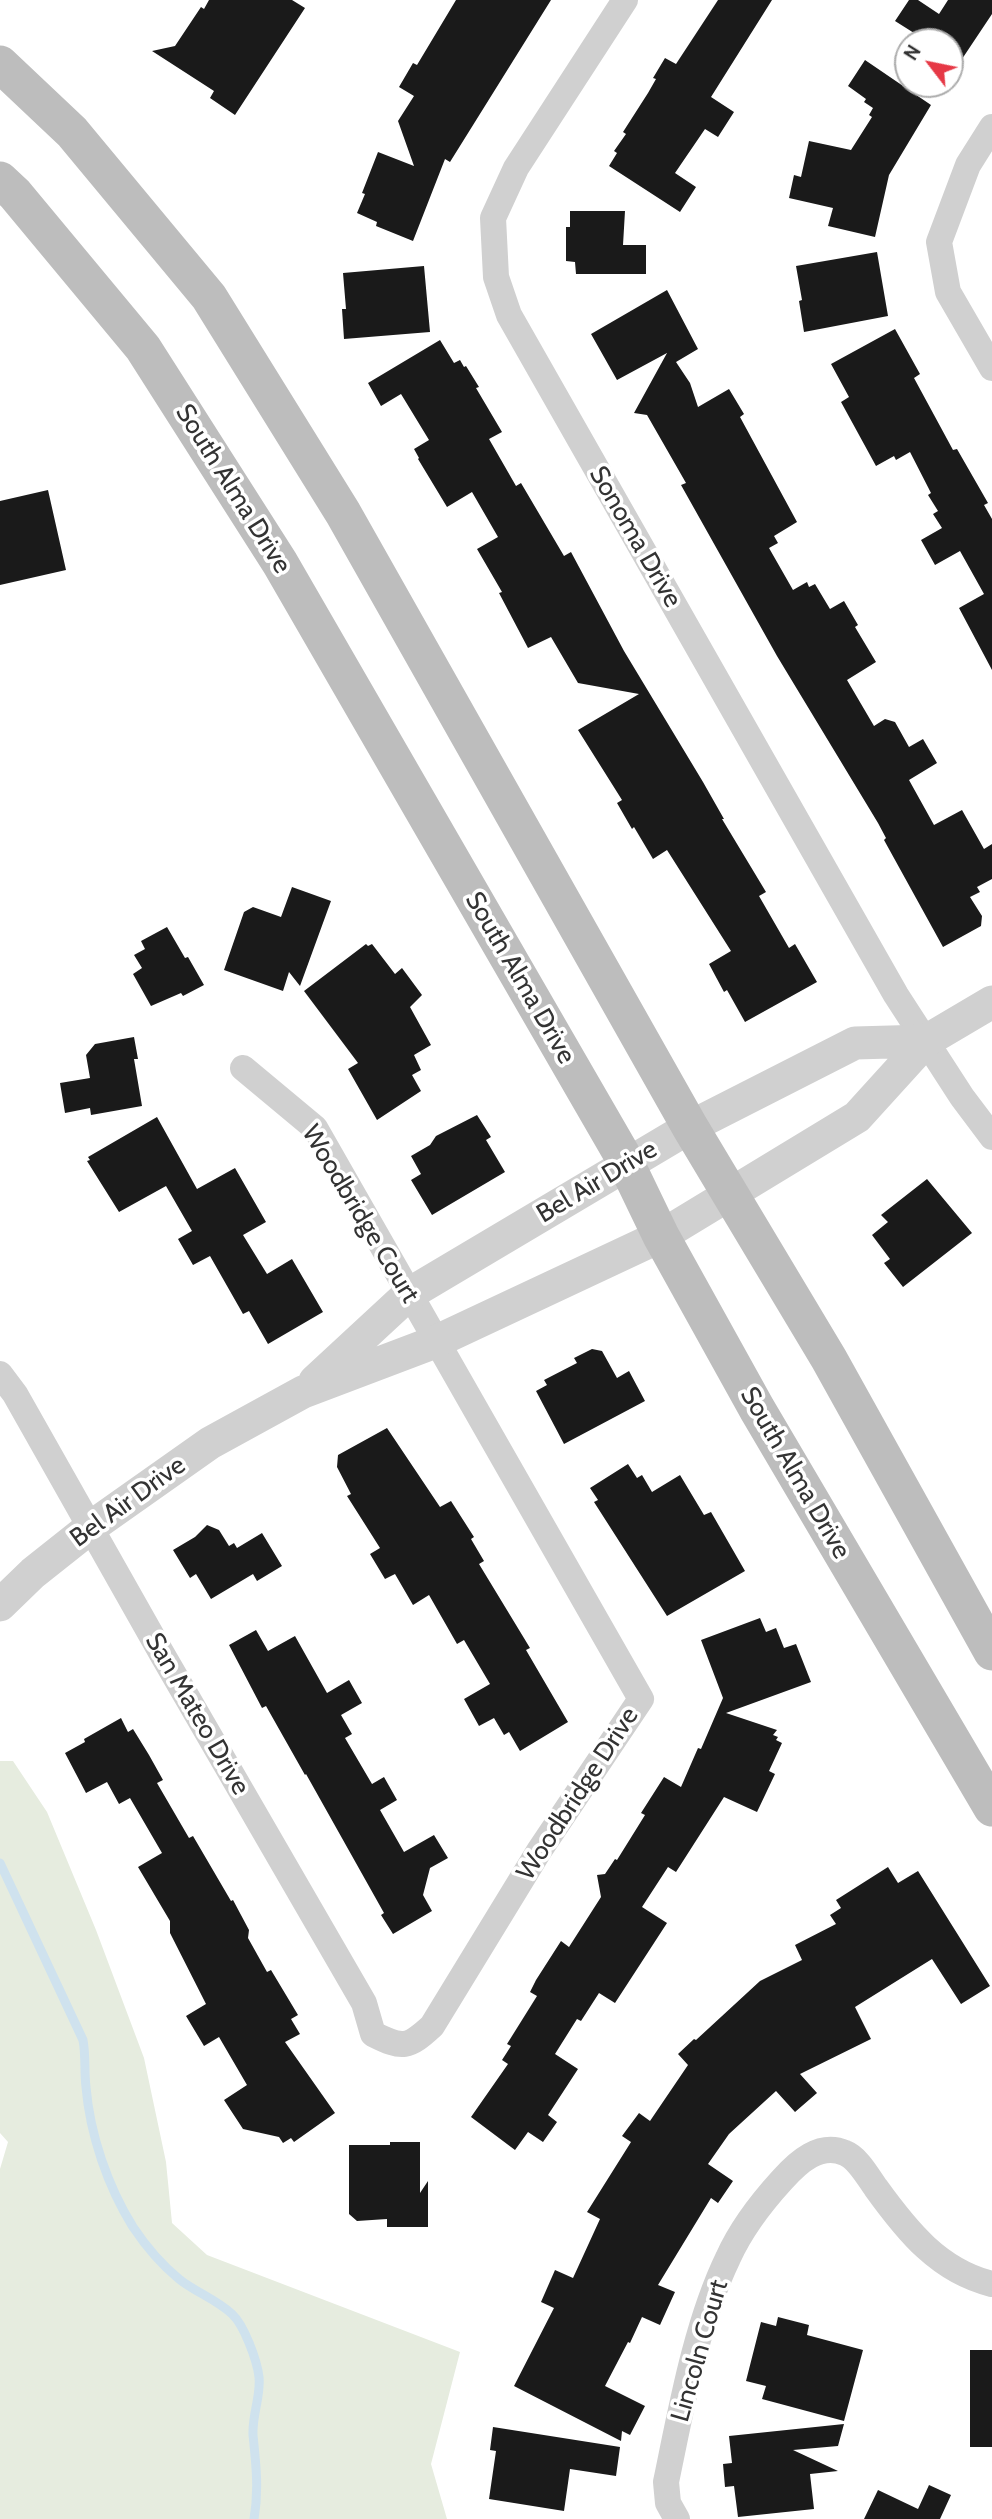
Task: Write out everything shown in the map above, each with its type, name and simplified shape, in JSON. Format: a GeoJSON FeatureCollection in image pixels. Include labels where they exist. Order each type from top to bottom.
{"type":"FeatureCollection","features":[{"type":"Feature","properties":{"kind":"main road"},"geometry":{"type":"LineString","coordinates":[[0,64],[72,132],[209,297],[342,513],[690,1127],[829,1359],[992,1653]]}},
{"type":"Feature","properties":{"kind":"main road","name":"South Alma Drive"},"geometry":{"type":"LineString","coordinates":[[0,180],[15,194],[144,348],[280,563],[621,1153],[661,1236],[757,1409],[992,1808]]}},
{"type":"Feature","properties":{"kind":"street","name":"Sonoma Drive"},"geometry":{"type":"LineString","coordinates":[[625,0],[516,168],[493,218],[496,277],[516,328],[896,995],[992,1137]]}},
{"type":"Feature","properties":{"kind":"street"},"geometry":{"type":"LineString","coordinates":[[992,127],[968,165],[939,242],[948,292],[992,368]]}},
{"type":"Feature","properties":{"kind":"street","name":"Bel Air Drive"},"geometry":{"type":"LineString","coordinates":[[0,1605],[33,1573],[91,1527],[210,1443],[303,1392],[435,1342],[661,1236],[857,1116],[992,1002]]}},
{"type":"Feature","properties":{"kind":"street","name":"Bel Air Drive"},"geometry":{"type":"LineString","coordinates":[[303,1392],[409,1294],[690,1127],[855,1043],[933,1053]]}},
{"type":"Feature","properties":{"kind":"street","name":"Woodbridge Court"},"geometry":{"type":"LineString","coordinates":[[243,1068],[315,1128],[435,1342]]}},
{"type":"Feature","properties":{"kind":"street","name":"Woodbridge Drive"},"geometry":{"type":"LineString","coordinates":[[397,2046],[414,2043],[432,2026],[539,1851],[640,1699],[435,1342]]}},
{"type":"Feature","properties":{"kind":"street","name":"San Mateo Drive"},"geometry":{"type":"LineString","coordinates":[[0,1374],[15,1394],[364,2003],[373,2034],[397,2046]]}},
{"type":"Feature","properties":{"kind":"street","name":"Lincoln Court"},"geometry":{"type":"LineString","coordinates":[[677,2519],[668,2503],[666,2482],[709,2304],[727,2258],[744,2227],[797,2163],[823,2149],[846,2153],[862,2168],[900,2221],[926,2249],[950,2268],[978,2281],[992,2284]]}},
{"type":"Feature","properties":{"kind":"shaded area"},"geometry":{"type":"Polygon","coordinates":[[[0,1761],[13,1761],[47,1812],[96,1930],[144,2058],[166,2162],[172,2223],[207,2255],[460,2352],[431,2464],[447,2519],[0,2519],[0,2169],[8,2142],[0,2133],[0,1761]]]}},
{"type":"Feature","properties":{"kind":"building"},"geometry":{"type":"Polygon","coordinates":[[[209,0],[292,0],[305,8],[235,115],[210,98],[214,91],[152,51],[175,46],[201,7],[204,9],[209,0]]]}},
{"type":"Feature","properties":{"kind":"building"},"geometry":{"type":"Polygon","coordinates":[[[456,0],[551,0],[450,162],[445,159],[413,241],[376,226],[377,222],[357,213],[378,152],[414,166],[398,121],[414,96],[399,87],[413,63],[417,65],[456,0]]]}},
{"type":"Feature","properties":{"kind":"building"},"geometry":{"type":"Polygon","coordinates":[[[718,0],[772,0],[711,97],[734,112],[718,137],[705,129],[675,173],[696,187],[680,212],[609,166],[617,153],[614,151],[626,134],[623,132],[656,79],[653,78],[665,58],[676,64],[718,0]]]}},
{"type":"Feature","properties":{"kind":"building"},"geometry":{"type":"Polygon","coordinates":[[[909,0],[918,0],[939,14],[948,0],[992,0],[992,14],[964,56],[964,28],[906,28],[895,21],[909,0]]]}},
{"type":"Feature","properties":{"kind":"building"},"geometry":{"type":"Polygon","coordinates":[[[865,60],[894,80],[894,98],[921,98],[931,105],[889,175],[875,237],[828,226],[833,208],[789,198],[794,175],[801,177],[809,141],[851,150],[872,117],[869,115],[873,108],[864,102],[866,99],[848,86],[865,60]]]}},
{"type":"Feature","properties":{"kind":"building"},"geometry":{"type":"Polygon","coordinates":[[[570,211],[625,211],[623,245],[646,245],[646,274],[576,274],[575,262],[566,261],[566,227],[570,227],[570,211]]]}},
{"type":"Feature","properties":{"kind":"building"},"geometry":{"type":"Polygon","coordinates":[[[877,252],[888,316],[804,332],[796,266],[877,252]]]}},
{"type":"Feature","properties":{"kind":"building"},"geometry":{"type":"Polygon","coordinates":[[[424,266],[430,332],[344,339],[342,309],[346,309],[343,273],[424,266]]]}},
{"type":"Feature","properties":{"kind":"building"},"geometry":{"type":"Polygon","coordinates":[[[667,290],[698,349],[676,362],[690,383],[698,407],[729,389],[744,414],[740,417],[797,522],[774,536],[778,543],[769,548],[793,590],[807,582],[809,587],[815,584],[830,609],[844,601],[858,625],[855,627],[876,662],[847,680],[874,726],[885,719],[895,722],[909,747],[923,739],[937,763],[909,780],[934,825],[962,810],[984,849],[992,844],[992,879],[977,887],[980,892],[970,897],[982,916],[981,926],[943,947],[884,840],[886,838],[878,823],[777,656],[681,485],[686,483],[647,415],[634,413],[667,353],[617,380],[591,334],[667,290]]]}},
{"type":"Feature","properties":{"kind":"building"},"geometry":{"type":"Polygon","coordinates":[[[895,329],[920,374],[914,378],[953,450],[957,449],[988,503],[984,505],[992,519],[992,670],[959,608],[984,594],[960,551],[935,565],[921,540],[942,528],[933,514],[938,511],[928,495],[931,493],[910,452],[896,460],[894,456],[876,466],[841,402],[849,397],[831,364],[895,329]]]}},
{"type":"Feature","properties":{"kind":"building"},"geometry":{"type":"Polygon","coordinates":[[[440,340],[454,363],[460,360],[479,387],[476,388],[502,432],[489,439],[516,486],[521,483],[564,556],[571,552],[624,651],[766,892],[759,896],[789,948],[795,944],[817,982],[745,1022],[709,964],[731,951],[667,850],[653,859],[634,827],[632,829],[617,803],[622,800],[578,730],[639,694],[578,683],[551,637],[528,648],[499,593],[502,592],[477,549],[498,537],[472,492],[447,507],[418,459],[414,449],[429,440],[401,394],[381,406],[368,383],[440,340]]]}},
{"type":"Feature","properties":{"kind":"building"},"geometry":{"type":"Polygon","coordinates":[[[48,490],[66,570],[0,585],[0,501],[48,490]]]}},
{"type":"Feature","properties":{"kind":"building"},"geometry":{"type":"Polygon","coordinates":[[[292,887],[331,901],[300,986],[289,972],[283,991],[224,970],[244,912],[253,907],[281,917],[292,887]]]}},
{"type":"Feature","properties":{"kind":"building"},"geometry":{"type":"Polygon","coordinates":[[[167,927],[204,985],[183,996],[181,993],[151,1006],[133,974],[142,968],[134,955],[145,949],[141,941],[167,927]]]}},
{"type":"Feature","properties":{"kind":"building"},"geometry":{"type":"Polygon","coordinates":[[[366,944],[372,944],[395,974],[402,968],[422,995],[410,1007],[431,1045],[414,1055],[421,1070],[412,1075],[421,1091],[377,1120],[348,1069],[358,1063],[304,991],[366,944]]]}},
{"type":"Feature","properties":{"kind":"building"},"geometry":{"type":"Polygon","coordinates":[[[134,1037],[138,1059],[134,1059],[142,1106],[91,1115],[90,1108],[65,1113],[60,1083],[90,1078],[86,1055],[95,1044],[134,1037]]]}},
{"type":"Feature","properties":{"kind":"building"},"geometry":{"type":"Polygon","coordinates":[[[477,1115],[491,1137],[486,1140],[505,1172],[432,1215],[411,1180],[421,1174],[411,1156],[430,1145],[436,1136],[477,1115]]]}},
{"type":"Feature","properties":{"kind":"building"},"geometry":{"type":"Polygon","coordinates":[[[157,1117],[197,1189],[235,1168],[266,1222],[243,1235],[267,1274],[292,1259],[323,1312],[268,1344],[249,1311],[243,1314],[210,1256],[193,1265],[178,1239],[192,1231],[166,1186],[119,1212],[87,1161],[90,1160],[88,1157],[157,1117]]]}},
{"type":"Feature","properties":{"kind":"building"},"geometry":{"type":"Polygon","coordinates":[[[927,1179],[972,1233],[903,1287],[884,1263],[890,1259],[872,1235],[888,1222],[881,1215],[927,1179]]]}},
{"type":"Feature","properties":{"kind":"building"},"geometry":{"type":"Polygon","coordinates":[[[592,1349],[602,1351],[617,1378],[629,1371],[645,1401],[564,1444],[536,1391],[547,1385],[544,1380],[577,1363],[574,1358],[592,1349]]]}},
{"type":"Feature","properties":{"kind":"building"},"geometry":{"type":"Polygon","coordinates":[[[387,1428],[440,1507],[451,1501],[474,1537],[471,1539],[484,1561],[479,1564],[530,1648],[526,1650],[568,1722],[520,1751],[509,1732],[504,1735],[494,1718],[479,1726],[464,1699],[490,1684],[464,1640],[457,1644],[429,1595],[413,1605],[395,1574],[385,1579],[370,1554],[380,1548],[347,1496],[351,1494],[337,1467],[338,1455],[387,1428]]]}},
{"type":"Feature","properties":{"kind":"building"},"geometry":{"type":"Polygon","coordinates":[[[628,1464],[637,1478],[642,1475],[652,1492],[680,1475],[704,1515],[711,1512],[745,1571],[667,1616],[594,1502],[598,1500],[590,1488],[628,1464]]]}},
{"type":"Feature","properties":{"kind":"building"},"geometry":{"type":"Polygon","coordinates":[[[207,1525],[219,1530],[229,1546],[234,1543],[237,1548],[262,1533],[282,1566],[257,1581],[253,1574],[211,1599],[196,1574],[190,1578],[173,1550],[195,1537],[207,1525]]]}},
{"type":"Feature","properties":{"kind":"building"},"geometry":{"type":"Polygon","coordinates":[[[760,1618],[766,1632],[776,1628],[784,1648],[796,1644],[811,1682],[726,1713],[777,1730],[773,1735],[782,1743],[769,1771],[775,1774],[757,1812],[724,1797],[676,1872],[668,1867],[642,1907],[667,1923],[615,2003],[599,1993],[581,2021],[577,2019],[555,2054],[578,2069],[548,2115],[557,2122],[543,2142],[528,2132],[515,2150],[471,2117],[508,2064],[502,2060],[511,2046],[507,2044],[537,1996],[530,1992],[536,1980],[561,1941],[569,1947],[601,1897],[597,1875],[605,1874],[615,1859],[617,1860],[645,1815],[641,1813],[664,1777],[681,1787],[698,1748],[701,1749],[723,1698],[701,1640],[760,1618]]]}},
{"type":"Feature","properties":{"kind":"building"},"geometry":{"type":"Polygon","coordinates":[[[256,1630],[268,1651],[295,1636],[327,1693],[349,1680],[362,1703],[341,1715],[352,1734],[345,1738],[372,1784],[384,1777],[397,1800],[380,1810],[404,1852],[434,1835],[448,1858],[430,1868],[423,1895],[432,1911],[393,1934],[381,1915],[384,1913],[306,1774],[266,1706],[262,1708],[229,1645],[256,1630]]]}},
{"type":"Feature","properties":{"kind":"building"},"geometry":{"type":"Polygon","coordinates":[[[121,1718],[128,1732],[133,1729],[149,1755],[163,1780],[157,1783],[189,1838],[193,1836],[231,1901],[233,1900],[249,1930],[248,1938],[267,1972],[271,1970],[298,2015],[291,2019],[300,2034],[285,2042],[335,2113],[294,2142],[291,2138],[283,2143],[279,2137],[243,2129],[224,2100],[247,2085],[219,2037],[204,2046],[186,2016],[206,2004],[170,1933],[170,1921],[138,1867],[162,1853],[130,1798],[119,1804],[107,1782],[86,1793],[65,1753],[121,1718]]]}},
{"type":"Feature","properties":{"kind":"building"},"geometry":{"type":"Polygon","coordinates":[[[888,1867],[898,1883],[918,1871],[990,1986],[961,2004],[932,1959],[855,2007],[871,2039],[800,2074],[817,2093],[795,2112],[776,2091],[729,2134],[708,2164],[733,2181],[718,2203],[711,2198],[658,2285],[675,2292],[660,2325],[642,2317],[605,2386],[645,2406],[630,2435],[622,2431],[621,2441],[514,2386],[554,2308],[541,2302],[555,2270],[573,2278],[600,2219],[587,2212],[631,2142],[622,2136],[639,2113],[650,2121],[688,2065],[678,2054],[760,1981],[802,1960],[795,1945],[836,1924],[830,1915],[841,1908],[836,1900],[888,1867]]]}},
{"type":"Feature","properties":{"kind":"building"},"geometry":{"type":"Polygon","coordinates":[[[390,2142],[420,2142],[420,2193],[428,2181],[428,2227],[387,2227],[387,2219],[357,2221],[349,2214],[349,2145],[390,2145],[390,2142]]]}},
{"type":"Feature","properties":{"kind":"building"},"geometry":{"type":"Polygon","coordinates":[[[778,2317],[809,2325],[807,2335],[863,2350],[844,2421],[762,2399],[766,2386],[746,2381],[761,2322],[776,2326],[778,2317]]]}},
{"type":"Feature","properties":{"kind":"building"},"geometry":{"type":"Polygon","coordinates":[[[970,2350],[992,2350],[992,2447],[970,2447],[970,2350]]]}},
{"type":"Feature","properties":{"kind":"building"},"geometry":{"type":"Polygon","coordinates":[[[844,2424],[838,2446],[793,2450],[838,2471],[810,2474],[814,2509],[738,2517],[734,2486],[725,2487],[723,2464],[732,2463],[729,2436],[844,2424]]]}},
{"type":"Feature","properties":{"kind":"building"},"geometry":{"type":"Polygon","coordinates":[[[493,2427],[620,2447],[616,2476],[570,2469],[564,2511],[489,2499],[496,2451],[490,2450],[493,2427]]]}},
{"type":"Feature","properties":{"kind":"building"},"geometry":{"type":"Polygon","coordinates":[[[929,2485],[951,2495],[940,2519],[864,2519],[878,2490],[918,2509],[929,2485]]]}},
{"type":"Feature","properties":{"kind":"waterway"},"geometry":{"type":"LineString","coordinates":[[0,1863],[83,2040],[88,2105],[96,2142],[108,2178],[124,2211],[148,2248],[160,2261],[185,2284],[232,2314],[249,2343],[258,2370],[259,2384],[253,2428],[257,2487],[254,2519]]}}]}
